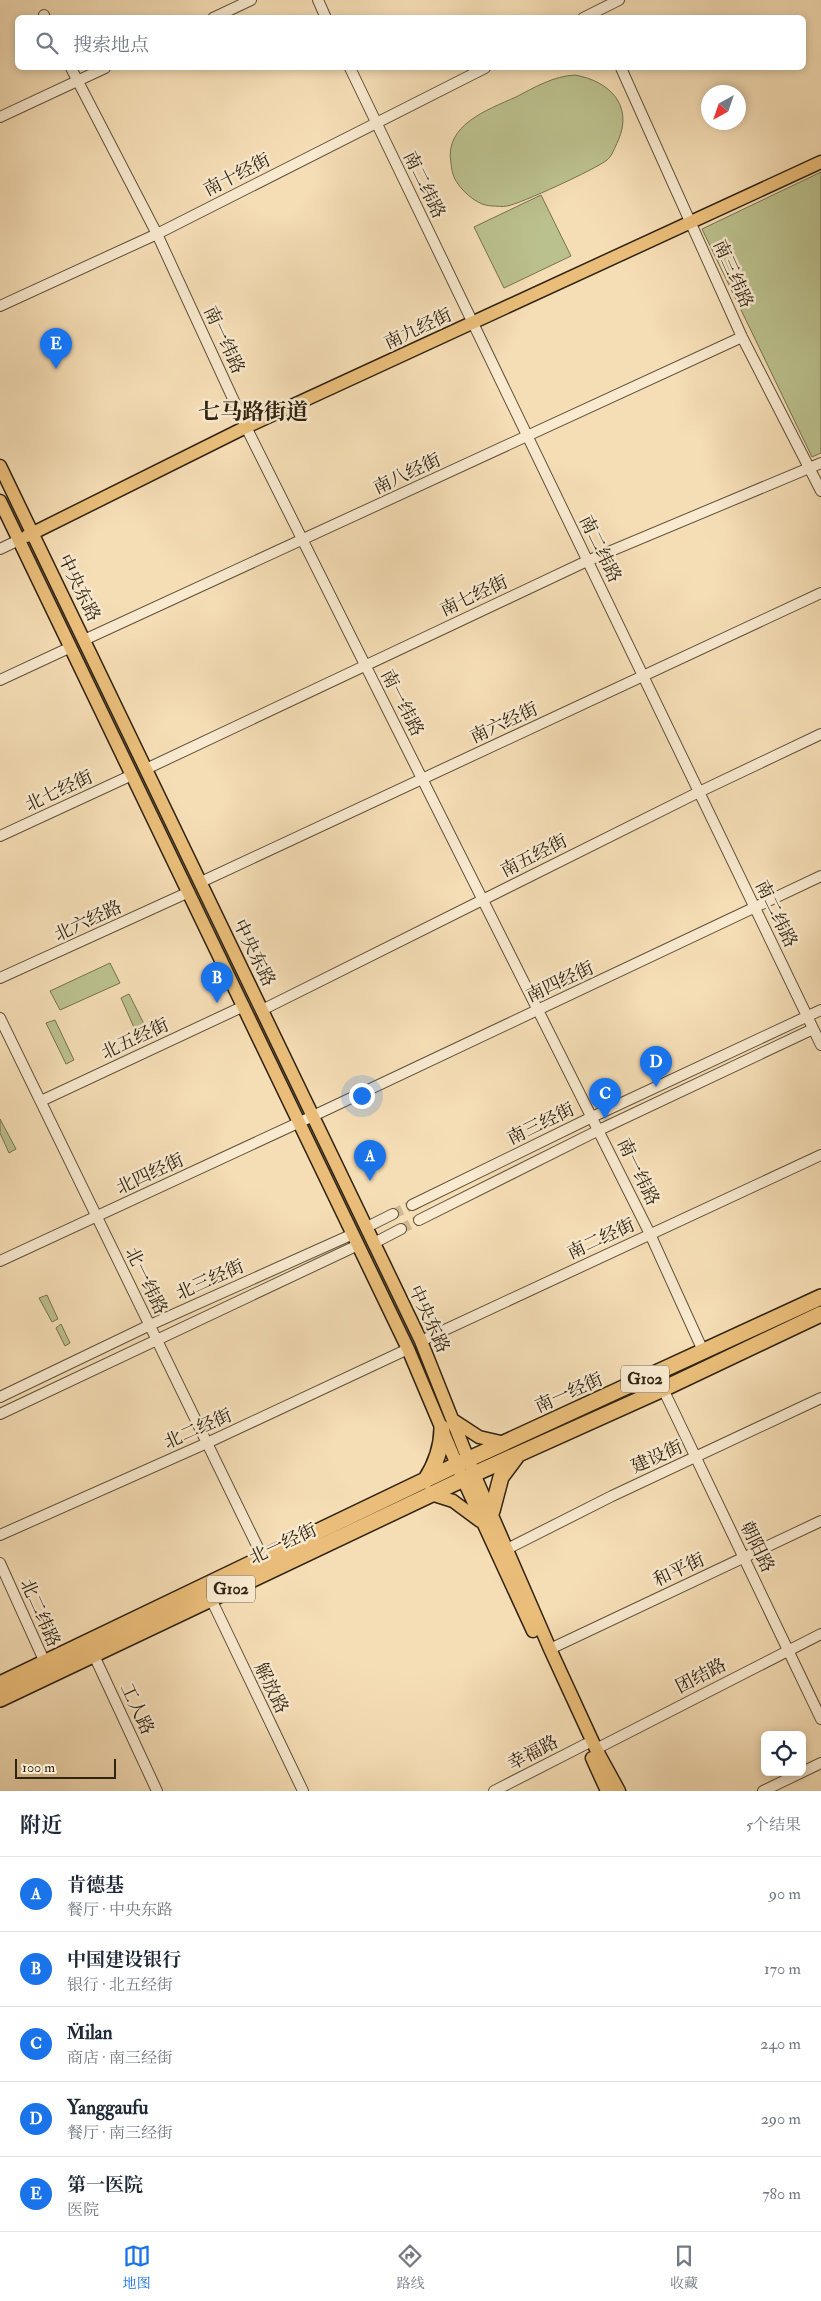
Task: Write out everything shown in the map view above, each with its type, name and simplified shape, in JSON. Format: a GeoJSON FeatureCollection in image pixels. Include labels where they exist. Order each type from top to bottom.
{"type":"FeatureCollection","features":[{"type":"Feature","properties":{"kind":"highway","name":"南一经街"},"geometry":{"type":"LineString","coordinates":[[466,1469],[504,1443],[704,1353],[821,1297]]}},
{"type":"Feature","properties":{"kind":"highway","name":"南一经街"},"geometry":{"type":"LineString","coordinates":[[466,1469],[519,1454],[663,1389],[821,1314]]}},
{"type":"Feature","properties":{"kind":"highway"},"geometry":{"type":"LineString","coordinates":[[428,1488],[448,1424]]}},
{"type":"Feature","properties":{"kind":"highway"},"geometry":{"type":"LineString","coordinates":[[488,1518],[501,1477],[519,1454]]}},
{"type":"Feature","properties":{"kind":"highway","name":"北一经街"},"geometry":{"type":"LineString","coordinates":[[91,1648],[210,1599],[466,1469]]}},
{"type":"Feature","properties":{"kind":"highway","name":"北一经街"},"geometry":{"type":"LineString","coordinates":[[0,1698],[47,1669],[263,1558],[428,1488]]}},
{"type":"Feature","properties":{"kind":"highway","name":"北一经街"},"geometry":{"type":"LineString","coordinates":[[0,1684],[47,1669]]}},
{"type":"Feature","properties":{"kind":"main road","name":"南九经街"},"geometry":{"type":"LineString","coordinates":[[19,540],[246,427],[821,162]]}},
{"type":"Feature","properties":{"kind":"main road","name":"中央东路"},"geometry":{"type":"LineString","coordinates":[[0,466],[421,1341],[448,1424],[488,1518]]}},
{"type":"Feature","properties":{"kind":"main road","name":"中央东路"},"geometry":{"type":"LineString","coordinates":[[0,501],[408,1349],[448,1424]]}},
{"type":"Feature","properties":{"kind":"main road"},"geometry":{"type":"LineString","coordinates":[[448,1424],[479,1437],[504,1443]]}},
{"type":"Feature","properties":{"kind":"main road"},"geometry":{"type":"LineString","coordinates":[[428,1488],[488,1518],[507,1549],[591,1747],[607,1791]]}},
{"type":"Feature","properties":{"kind":"main road"},"geometry":{"type":"LineString","coordinates":[[488,1518],[591,1747],[619,1791]]}},
{"type":"Feature","properties":{"kind":"street"},"geometry":{"type":"LineString","coordinates":[[219,15],[251,0]]}},
{"type":"Feature","properties":{"kind":"street"},"geometry":{"type":"LineString","coordinates":[[318,0],[325,15]]}},
{"type":"Feature","properties":{"kind":"street"},"geometry":{"type":"LineString","coordinates":[[597,14],[619,0]]}},
{"type":"Feature","properties":{"kind":"street","name":"南一纬路"},"geometry":{"type":"LineString","coordinates":[[73,70],[158,234],[246,427],[599,1130],[650,1234],[704,1353]]}},
{"type":"Feature","properties":{"kind":"street"},"geometry":{"type":"LineString","coordinates":[[0,117],[100,70]]}},
{"type":"Feature","properties":{"kind":"street","name":"南二纬路"},"geometry":{"type":"LineString","coordinates":[[351,70],[821,1045]]}},
{"type":"Feature","properties":{"kind":"street","name":"南十经街"},"geometry":{"type":"LineString","coordinates":[[0,306],[158,234],[481,70]]}},
{"type":"Feature","properties":{"kind":"street","name":"南三纬路"},"geometry":{"type":"LineString","coordinates":[[622,70],[692,222],[742,337],[821,491]]}},
{"type":"Feature","properties":{"kind":"street","name":"南八经街"},"geometry":{"type":"LineString","coordinates":[[84,640],[742,337]]}},
{"type":"Feature","properties":{"kind":"street","name":"南七经街"},"geometry":{"type":"LineString","coordinates":[[146,769],[587,561],[821,463]]}},
{"type":"Feature","properties":{"kind":"street"},"geometry":{"type":"LineString","coordinates":[[0,549],[19,540]]}},
{"type":"Feature","properties":{"kind":"street","name":"南六经街"},"geometry":{"type":"LineString","coordinates":[[201,882],[821,593]]}},
{"type":"Feature","properties":{"kind":"street"},"geometry":{"type":"LineString","coordinates":[[0,680],[71,647]]}},
{"type":"Feature","properties":{"kind":"street","name":"南五经街"},"geometry":{"type":"LineString","coordinates":[[262,1010],[699,792],[821,734]]}},
{"type":"Feature","properties":{"kind":"street","name":"北七经街"},"geometry":{"type":"LineString","coordinates":[[0,836],[132,775]]}},
{"type":"Feature","properties":{"kind":"street","name":"南四经街"},"geometry":{"type":"LineString","coordinates":[[313,1116],[821,876]]}},
{"type":"Feature","properties":{"kind":"street","name":"北六经路"},"geometry":{"type":"LineString","coordinates":[[0,978],[189,892]]}},
{"type":"Feature","properties":{"kind":"street","name":"北五经街"},"geometry":{"type":"LineString","coordinates":[[41,1102],[244,1006]]}},
{"type":"Feature","properties":{"kind":"street","name":"南三经街"},"geometry":{"type":"LineString","coordinates":[[412,1205],[592,1117],[821,1010]]}},
{"type":"Feature","properties":{"kind":"street","name":"北一纬路"},"geometry":{"type":"LineString","coordinates":[[0,1018],[263,1558]]}},
{"type":"Feature","properties":{"kind":"street"},"geometry":{"type":"LineString","coordinates":[[419,1220],[599,1130],[813,1029]]}},
{"type":"Feature","properties":{"kind":"street","name":"北四经街"},"geometry":{"type":"LineString","coordinates":[[0,1261],[313,1116]]}},
{"type":"Feature","properties":{"kind":"street","name":"南二经街"},"geometry":{"type":"LineString","coordinates":[[421,1341],[821,1155]]}},
{"type":"Feature","properties":{"kind":"street"},"geometry":{"type":"LineString","coordinates":[[367,1227],[393,1214]]}},
{"type":"Feature","properties":{"kind":"street"},"geometry":{"type":"LineString","coordinates":[[374,1243],[401,1229]]}},
{"type":"Feature","properties":{"kind":"street"},"geometry":{"type":"LineString","coordinates":[[0,1414],[157,1340],[356,1239]]}},
{"type":"Feature","properties":{"kind":"street","name":"北三经街"},"geometry":{"type":"LineString","coordinates":[[0,1397],[150,1325],[356,1239]]}},
{"type":"Feature","properties":{"kind":"street","name":"北二经街"},"geometry":{"type":"LineString","coordinates":[[0,1535],[207,1443],[408,1349]]}},
{"type":"Feature","properties":{"kind":"street","name":"朝阳路"},"geometry":{"type":"LineString","coordinates":[[663,1389],[694,1458],[745,1557],[821,1719]]}},
{"type":"Feature","properties":{"kind":"street","name":"建设街"},"geometry":{"type":"LineString","coordinates":[[507,1549],[612,1496],[821,1398]]}},
{"type":"Feature","properties":{"kind":"street","name":"和平街"},"geometry":{"type":"LineString","coordinates":[[550,1649],[821,1521]]}},
{"type":"Feature","properties":{"kind":"street","name":"北二纬路"},"geometry":{"type":"LineString","coordinates":[[0,1563],[47,1669]]}},
{"type":"Feature","properties":{"kind":"street","name":"解放路"},"geometry":{"type":"LineString","coordinates":[[210,1599],[303,1791]]}},
{"type":"Feature","properties":{"kind":"street","name":"团结路"},"geometry":{"type":"LineString","coordinates":[[591,1747],[821,1634]]}},
{"type":"Feature","properties":{"kind":"street","name":"工人路"},"geometry":{"type":"LineString","coordinates":[[91,1648],[157,1791]]}},
{"type":"Feature","properties":{"kind":"street","name":"幸福路"},"geometry":{"type":"LineString","coordinates":[[494,1791],[591,1747]]}},
{"type":"Feature","properties":{"kind":"street"},"geometry":{"type":"LineString","coordinates":[[763,1791],[821,1764]]}},
{"type":"Feature","properties":{"kind":"green space"},"geometry":{"type":"Polygon","coordinates":[[[575,75],[587,78],[608,89],[620,106],[623,116],[622,128],[609,158],[589,171],[515,204],[507,206],[487,205],[477,202],[468,195],[455,179],[451,163],[451,150],[454,138],[461,129],[493,107],[537,86],[560,77],[575,75]]]}},
{"type":"Feature","properties":{"kind":"green space"},"geometry":{"type":"Polygon","coordinates":[[[821,172],[821,453],[812,457],[702,229],[821,172]]]}},
{"type":"Feature","properties":{"kind":"green space"},"geometry":{"type":"Polygon","coordinates":[[[541,195],[571,256],[504,288],[474,227],[541,195]]]}},
{"type":"Feature","properties":{"kind":"green space"},"geometry":{"type":"Polygon","coordinates":[[[110,963],[120,983],[60,1010],[50,991],[110,963]]]}},
{"type":"Feature","properties":{"kind":"green space"},"geometry":{"type":"Polygon","coordinates":[[[129,994],[145,1026],[136,1032],[121,998],[129,994]]]}},
{"type":"Feature","properties":{"kind":"green space"},"geometry":{"type":"Polygon","coordinates":[[[55,1020],[74,1060],[66,1064],[46,1023],[55,1020]]]}},
{"type":"Feature","properties":{"kind":"green space"},"geometry":{"type":"Polygon","coordinates":[[[0,1119],[16,1149],[9,1153],[0,1133],[0,1119]]]}},
{"type":"Feature","properties":{"kind":"green space"},"geometry":{"type":"Polygon","coordinates":[[[47,1295],[58,1319],[52,1322],[39,1298],[47,1295]]]}},
{"type":"Feature","properties":{"kind":"green space"},"geometry":{"type":"Polygon","coordinates":[[[61,1324],[70,1343],[65,1346],[56,1328],[61,1324]]]}},
{"type":"Feature","properties":{"kind":"tunnel"},"geometry":{"type":"LineString","coordinates":[[393,1214],[412,1205]]}},
{"type":"Feature","properties":{"kind":"tunnel"},"geometry":{"type":"LineString","coordinates":[[401,1229],[419,1220]]}},
{"type":"Feature","properties":{"kind":"place","name":"第一医院"},"geometry":{"type":"Point","coordinates":[56,369]}},
{"type":"Feature","properties":{"kind":"place","name":"中国建设银行"},"geometry":{"type":"Point","coordinates":[217,1003]}},
{"type":"Feature","properties":{"kind":"place","name":"Yanggaufu"},"geometry":{"type":"Point","coordinates":[656,1087]}},
{"type":"Feature","properties":{"kind":"place","name":"M̈ilan"},"geometry":{"type":"Point","coordinates":[605,1119]}},
{"type":"Feature","properties":{"kind":"place","name":"肯德基"},"geometry":{"type":"Point","coordinates":[370,1181]}},
{"type":"Feature","properties":{"kind":"district","name":"七马路街道"},"geometry":{"type":"Point","coordinates":[253,412]}}]}
